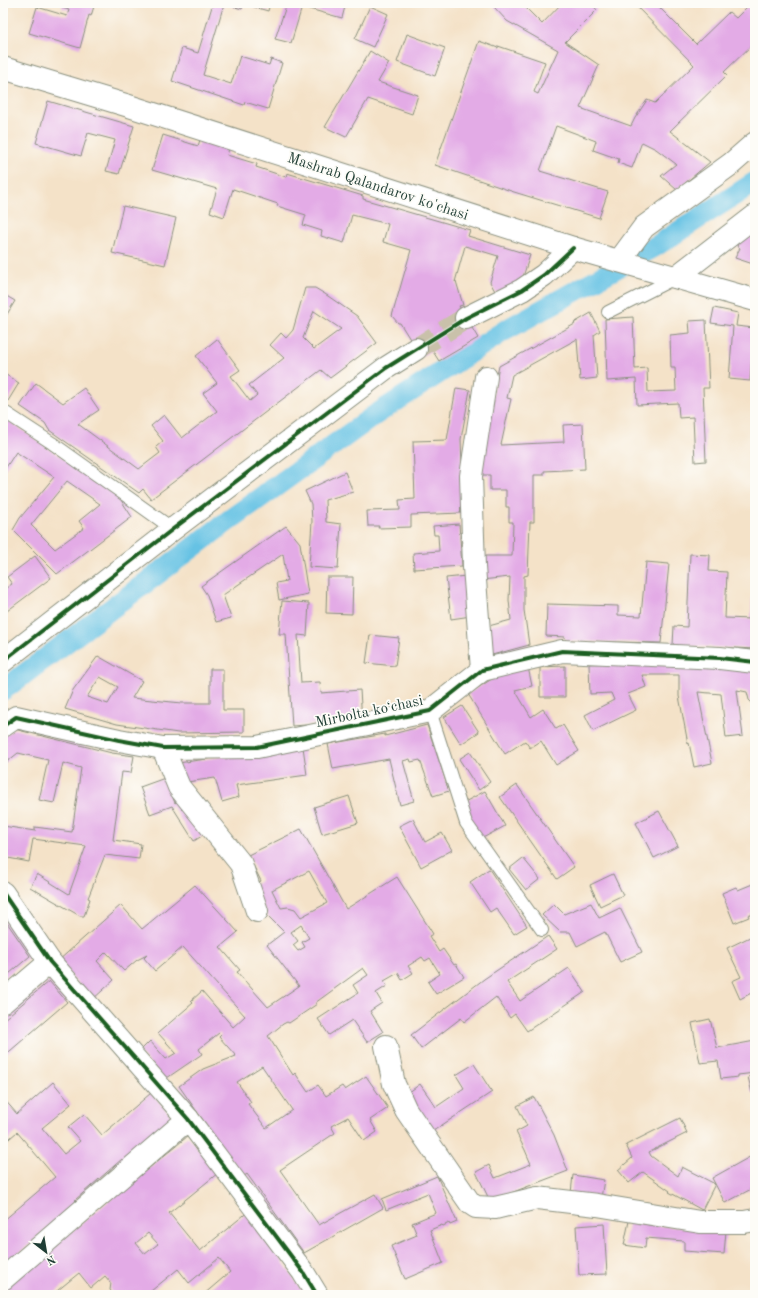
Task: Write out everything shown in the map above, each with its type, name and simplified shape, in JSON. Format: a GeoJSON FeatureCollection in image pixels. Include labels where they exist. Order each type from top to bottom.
{"type":"FeatureCollection","features":[{"type":"Feature","properties":{"kind":"street","name":"Mashrab Qalandarov ko'chasi"},"geometry":{"type":"LineString","coordinates":[[3,68],[129,106],[580,250],[755,300]]}},
{"type":"Feature","properties":{"kind":"street"},"geometry":{"type":"LineString","coordinates":[[619,261],[644,227],[731,164],[755,143]]}},
{"type":"Feature","properties":{"kind":"street"},"geometry":{"type":"LineString","coordinates":[[675,277],[755,216]]}},
{"type":"Feature","properties":{"kind":"street"},"geometry":{"type":"LineString","coordinates":[[466,318],[522,290],[580,250]]}},
{"type":"Feature","properties":{"kind":"street"},"geometry":{"type":"LineString","coordinates":[[3,661],[386,368],[416,349]]}},
{"type":"Feature","properties":{"kind":"street"},"geometry":{"type":"LineString","coordinates":[[482,670],[474,567],[471,476],[486,377]]}},
{"type":"Feature","properties":{"kind":"street","name":"Mirbolta koʻchasi"},"geometry":{"type":"LineString","coordinates":[[3,726],[16,717],[119,740],[163,748],[257,747],[430,711],[482,670],[562,651],[720,658],[755,662]]}},
{"type":"Feature","properties":{"kind":"street"},"geometry":{"type":"LineString","coordinates":[[163,748],[179,787],[240,864],[257,911]]}},
{"type":"Feature","properties":{"kind":"street"},"geometry":{"type":"LineString","coordinates":[[3,893],[50,962],[188,1120],[304,1272],[317,1295]]}},
{"type":"Feature","properties":{"kind":"street"},"geometry":{"type":"LineString","coordinates":[[3,1002],[50,962]]}},
{"type":"Feature","properties":{"kind":"street"},"geometry":{"type":"LineString","coordinates":[[386,1046],[394,1084],[406,1110],[465,1197],[476,1207],[495,1208],[537,1198],[597,1205],[700,1222],[744,1222],[755,1220]]}},
{"type":"Feature","properties":{"kind":"street"},"geometry":{"type":"LineString","coordinates":[[3,1279],[188,1120]]}},
{"type":"Feature","properties":{"kind":"lane"},"geometry":{"type":"LineString","coordinates":[[608,312],[675,277]]}},
{"type":"Feature","properties":{"kind":"lane"},"geometry":{"type":"LineString","coordinates":[[3,411],[52,443],[173,530]]}},
{"type":"Feature","properties":{"kind":"lane"},"geometry":{"type":"LineString","coordinates":[[430,711],[466,823],[542,930]]}},
{"type":"Feature","properties":{"kind":"building"},"geometry":{"type":"Polygon","coordinates":[[[63,3],[95,3],[91,16],[89,15],[80,48],[29,33],[37,7],[67,16],[69,10],[62,8],[63,3]]]}},
{"type":"Feature","properties":{"kind":"building"},"geometry":{"type":"Polygon","coordinates":[[[213,3],[270,3],[268,11],[244,4],[242,9],[224,4],[203,75],[231,84],[240,56],[269,65],[271,59],[282,63],[268,109],[245,102],[244,105],[172,81],[182,48],[198,53],[213,3]]]}},
{"type":"Feature","properties":{"kind":"building"},"geometry":{"type":"Polygon","coordinates":[[[287,3],[346,3],[342,18],[302,7],[291,43],[275,39],[287,3]]]}},
{"type":"Feature","properties":{"kind":"building"},"geometry":{"type":"Polygon","coordinates":[[[498,3],[521,3],[542,24],[562,3],[591,3],[597,10],[565,42],[599,65],[580,108],[631,126],[647,100],[655,103],[694,65],[633,3],[655,3],[696,44],[729,12],[736,18],[751,3],[755,3],[755,42],[724,72],[727,75],[670,131],[710,162],[677,190],[661,176],[676,164],[656,149],[642,142],[632,168],[618,163],[619,159],[593,150],[596,141],[556,126],[540,171],[608,192],[599,218],[514,192],[435,165],[479,41],[545,62],[534,92],[538,94],[558,50],[507,21],[494,7],[498,3]]]}},
{"type":"Feature","properties":{"kind":"building"},"geometry":{"type":"Polygon","coordinates":[[[370,6],[388,14],[373,47],[355,39],[370,6]]]}},
{"type":"Feature","properties":{"kind":"building"},"geometry":{"type":"Polygon","coordinates":[[[407,34],[445,48],[435,76],[397,62],[407,34]]]}},
{"type":"Feature","properties":{"kind":"building"},"geometry":{"type":"Polygon","coordinates":[[[370,51],[389,63],[378,82],[418,95],[412,114],[368,99],[346,137],[325,127],[370,51]]]}},
{"type":"Feature","properties":{"kind":"building"},"geometry":{"type":"Polygon","coordinates":[[[48,101],[134,126],[119,174],[106,171],[115,140],[88,133],[81,156],[36,143],[48,101]]]}},
{"type":"Feature","properties":{"kind":"building"},"geometry":{"type":"Polygon","coordinates":[[[163,135],[198,146],[201,137],[230,146],[227,155],[257,164],[256,167],[286,177],[287,173],[363,196],[363,199],[470,230],[468,236],[530,255],[521,283],[496,293],[490,282],[498,256],[465,246],[455,282],[456,281],[463,305],[459,306],[478,338],[439,361],[432,350],[421,357],[400,323],[398,323],[392,316],[411,250],[383,242],[388,224],[352,215],[344,243],[321,236],[322,231],[303,225],[306,215],[277,206],[278,204],[233,189],[224,217],[210,212],[217,189],[152,170],[163,135]]]}},
{"type":"Feature","properties":{"kind":"building"},"geometry":{"type":"Polygon","coordinates":[[[123,206],[176,218],[165,265],[112,253],[123,206]]]}},
{"type":"Feature","properties":{"kind":"building"},"geometry":{"type":"Polygon","coordinates":[[[755,229],[755,261],[753,264],[735,258],[740,248],[737,246],[741,238],[755,229]]]}},
{"type":"Feature","properties":{"kind":"building"},"geometry":{"type":"Polygon","coordinates":[[[305,288],[315,288],[357,316],[377,343],[330,378],[321,370],[151,499],[143,489],[139,493],[49,430],[45,423],[20,406],[36,383],[63,403],[84,388],[99,410],[78,424],[139,469],[160,453],[156,447],[163,441],[151,426],[164,415],[182,438],[217,411],[203,393],[217,383],[196,356],[217,339],[240,370],[231,376],[250,401],[257,395],[249,385],[284,358],[270,345],[281,333],[286,338],[293,330],[305,288]],[[314,311],[303,338],[314,349],[341,329],[314,311]]]}},
{"type":"Feature","properties":{"kind":"building"},"geometry":{"type":"Polygon","coordinates":[[[3,294],[15,301],[3,321],[3,294]]]}},
{"type":"Feature","properties":{"kind":"building"},"geometry":{"type":"Polygon","coordinates":[[[714,308],[738,313],[736,326],[754,328],[755,325],[755,340],[753,339],[750,381],[729,379],[733,326],[711,323],[714,308]]]}},
{"type":"Feature","properties":{"kind":"building"},"geometry":{"type":"Polygon","coordinates":[[[591,313],[600,331],[594,335],[597,378],[580,380],[577,339],[512,375],[507,398],[511,399],[501,445],[564,442],[563,425],[583,424],[585,469],[544,471],[544,475],[534,475],[534,522],[530,522],[528,575],[524,576],[524,610],[529,645],[492,655],[485,627],[511,620],[509,600],[510,577],[481,580],[481,556],[512,556],[513,522],[509,522],[509,507],[506,507],[506,490],[490,490],[490,475],[477,475],[477,470],[499,366],[575,324],[574,323],[591,313]]]}},
{"type":"Feature","properties":{"kind":"building"},"geometry":{"type":"Polygon","coordinates":[[[633,317],[635,369],[647,368],[648,392],[676,391],[675,368],[671,368],[670,335],[690,333],[689,321],[706,320],[709,388],[703,388],[706,461],[695,462],[693,417],[679,418],[678,403],[637,405],[636,379],[607,381],[605,319],[633,317]]]}},
{"type":"Feature","properties":{"kind":"building"},"geometry":{"type":"Polygon","coordinates":[[[3,373],[19,383],[8,401],[3,397],[3,373]]]}},
{"type":"Feature","properties":{"kind":"building"},"geometry":{"type":"Polygon","coordinates":[[[456,388],[470,390],[461,439],[461,513],[411,515],[411,527],[378,528],[379,526],[368,526],[367,511],[400,510],[399,500],[415,499],[413,441],[447,440],[456,388]]]}},
{"type":"Feature","properties":{"kind":"building"},"geometry":{"type":"Polygon","coordinates":[[[3,417],[119,497],[132,517],[57,574],[13,530],[20,518],[54,477],[16,452],[3,472],[3,417]],[[67,481],[31,525],[55,549],[84,528],[79,521],[100,504],[67,481]]]}},
{"type":"Feature","properties":{"kind":"building"},"geometry":{"type":"Polygon","coordinates":[[[345,472],[353,492],[325,500],[326,522],[341,524],[338,569],[309,567],[312,521],[311,504],[305,491],[345,472]]]}},
{"type":"Feature","properties":{"kind":"building"},"geometry":{"type":"Polygon","coordinates":[[[459,524],[462,566],[414,569],[413,553],[439,551],[438,535],[434,535],[433,526],[459,524]]]}},
{"type":"Feature","properties":{"kind":"building"},"geometry":{"type":"Polygon","coordinates":[[[286,526],[300,543],[308,594],[279,600],[276,583],[287,581],[283,554],[223,595],[231,618],[216,622],[207,595],[201,586],[286,526]]]}},
{"type":"Feature","properties":{"kind":"building"},"geometry":{"type":"Polygon","coordinates":[[[690,554],[710,555],[709,571],[727,572],[725,618],[751,619],[753,576],[755,576],[755,649],[673,645],[674,626],[687,627],[690,554]]]}},
{"type":"Feature","properties":{"kind":"building"},"geometry":{"type":"Polygon","coordinates":[[[35,556],[51,578],[3,614],[3,590],[12,584],[7,577],[35,556]]]}},
{"type":"Feature","properties":{"kind":"building"},"geometry":{"type":"Polygon","coordinates":[[[646,562],[669,564],[661,643],[566,641],[565,637],[546,636],[547,604],[618,606],[618,615],[641,616],[646,562]]]}},
{"type":"Feature","properties":{"kind":"building"},"geometry":{"type":"Polygon","coordinates":[[[466,576],[471,616],[451,619],[446,578],[466,576]]]}},
{"type":"Feature","properties":{"kind":"building"},"geometry":{"type":"Polygon","coordinates":[[[327,577],[353,577],[352,614],[326,613],[327,577]]]}},
{"type":"Feature","properties":{"kind":"building"},"geometry":{"type":"Polygon","coordinates":[[[282,601],[309,603],[307,636],[298,635],[301,683],[320,682],[321,693],[360,690],[362,721],[292,726],[286,634],[279,634],[282,601]]]}},
{"type":"Feature","properties":{"kind":"building"},"geometry":{"type":"Polygon","coordinates":[[[370,635],[399,638],[395,666],[366,663],[370,635]]]}},
{"type":"Feature","properties":{"kind":"building"},"geometry":{"type":"Polygon","coordinates":[[[98,656],[142,681],[132,698],[182,703],[210,703],[210,669],[223,669],[223,710],[244,710],[244,732],[178,733],[117,724],[65,709],[73,690],[98,656]],[[100,677],[87,697],[108,704],[118,687],[100,677]]]}},
{"type":"Feature","properties":{"kind":"building"},"geometry":{"type":"Polygon","coordinates":[[[641,662],[755,671],[755,706],[749,700],[747,692],[737,690],[743,736],[726,738],[721,694],[698,692],[712,763],[694,767],[679,696],[679,675],[642,675],[646,687],[628,694],[636,710],[593,731],[585,715],[614,700],[611,693],[590,694],[589,664],[641,662]]]}},
{"type":"Feature","properties":{"kind":"building"},"geometry":{"type":"Polygon","coordinates":[[[565,666],[565,697],[540,697],[540,667],[565,666]]]}},
{"type":"Feature","properties":{"kind":"building"},"geometry":{"type":"Polygon","coordinates":[[[528,667],[532,686],[515,690],[531,717],[543,709],[556,729],[563,725],[579,751],[556,765],[541,741],[530,748],[525,741],[505,754],[468,694],[503,672],[528,667]]]}},
{"type":"Feature","properties":{"kind":"building"},"geometry":{"type":"Polygon","coordinates":[[[462,706],[479,732],[461,744],[444,717],[462,706]]]}},
{"type":"Feature","properties":{"kind":"building"},"geometry":{"type":"Polygon","coordinates":[[[427,725],[449,791],[433,796],[420,760],[411,762],[410,759],[403,761],[414,801],[400,805],[389,759],[333,769],[328,744],[385,734],[385,736],[427,725]]]}},
{"type":"Feature","properties":{"kind":"building"},"geometry":{"type":"Polygon","coordinates":[[[14,729],[112,753],[134,756],[131,773],[122,772],[113,840],[141,844],[139,859],[105,855],[88,898],[90,899],[84,916],[80,916],[30,887],[37,874],[69,894],[86,846],[33,839],[29,862],[3,857],[3,826],[35,831],[35,827],[72,832],[81,768],[63,763],[54,803],[39,800],[48,760],[18,753],[3,765],[3,737],[14,729]]]}},
{"type":"Feature","properties":{"kind":"building"},"geometry":{"type":"Polygon","coordinates":[[[303,747],[307,775],[236,785],[239,797],[222,802],[215,778],[180,783],[178,763],[303,747]]]}},
{"type":"Feature","properties":{"kind":"building"},"geometry":{"type":"Polygon","coordinates":[[[470,752],[490,782],[479,790],[459,759],[470,752]]]}},
{"type":"Feature","properties":{"kind":"building"},"geometry":{"type":"Polygon","coordinates":[[[165,778],[175,803],[182,798],[205,834],[194,841],[172,806],[150,814],[140,787],[165,778]]]}},
{"type":"Feature","properties":{"kind":"building"},"geometry":{"type":"Polygon","coordinates":[[[517,785],[574,867],[557,879],[500,797],[517,785]]]}},
{"type":"Feature","properties":{"kind":"building"},"geometry":{"type":"Polygon","coordinates":[[[485,791],[505,826],[481,839],[461,804],[485,791]]]}},
{"type":"Feature","properties":{"kind":"building"},"geometry":{"type":"Polygon","coordinates":[[[349,796],[358,823],[322,834],[314,807],[349,796]]]}},
{"type":"Feature","properties":{"kind":"building"},"geometry":{"type":"Polygon","coordinates":[[[659,811],[678,846],[654,858],[636,823],[659,811]]]}},
{"type":"Feature","properties":{"kind":"building"},"geometry":{"type":"Polygon","coordinates":[[[413,819],[425,842],[442,833],[452,850],[421,867],[399,826],[413,819]]]}},
{"type":"Feature","properties":{"kind":"building"},"geometry":{"type":"Polygon","coordinates":[[[301,829],[346,909],[397,877],[433,934],[429,936],[439,952],[443,949],[454,965],[456,964],[464,977],[436,994],[428,982],[440,974],[430,958],[425,961],[422,957],[408,966],[413,973],[402,980],[398,973],[384,981],[387,986],[376,993],[382,1003],[370,1011],[383,1032],[367,1042],[352,1020],[329,1035],[318,1019],[358,993],[353,985],[368,975],[363,968],[315,1003],[317,1004],[289,1023],[287,1022],[283,1024],[268,1036],[293,1075],[295,1073],[308,1092],[318,1085],[326,1096],[342,1086],[345,1090],[366,1076],[388,1108],[370,1120],[377,1132],[364,1141],[348,1117],[331,1126],[335,1133],[280,1170],[319,1225],[375,1194],[383,1208],[304,1253],[247,1174],[243,1177],[179,1086],[203,1069],[236,1056],[219,1037],[221,1035],[219,1033],[199,1049],[202,1054],[164,1080],[139,1052],[150,1041],[166,1059],[176,1053],[158,1033],[193,1003],[191,1001],[202,991],[233,1027],[245,1016],[183,947],[155,971],[144,958],[147,955],[137,960],[124,971],[106,952],[97,961],[114,980],[92,1000],[58,961],[121,905],[142,929],[195,885],[238,932],[220,947],[240,970],[237,972],[268,1007],[299,986],[267,945],[284,932],[267,915],[252,886],[261,881],[248,855],[301,829]],[[309,871],[272,890],[281,908],[288,907],[295,909],[301,917],[327,903],[309,871]],[[301,925],[291,932],[298,941],[293,945],[298,951],[305,947],[302,942],[309,938],[301,925]],[[262,1066],[237,1082],[251,1102],[248,1104],[266,1128],[292,1110],[262,1066]]]}},
{"type":"Feature","properties":{"kind":"building"},"geometry":{"type":"Polygon","coordinates":[[[523,858],[540,879],[526,890],[509,869],[523,858]]]}},
{"type":"Feature","properties":{"kind":"building"},"geometry":{"type":"Polygon","coordinates":[[[489,869],[527,926],[514,934],[496,908],[490,912],[470,882],[489,869]]]}},
{"type":"Feature","properties":{"kind":"building"},"geometry":{"type":"Polygon","coordinates":[[[613,874],[623,895],[600,906],[590,885],[613,874]]]}},
{"type":"Feature","properties":{"kind":"building"},"geometry":{"type":"Polygon","coordinates":[[[755,883],[755,912],[748,915],[749,917],[734,923],[722,893],[736,887],[738,890],[755,883]]]}},
{"type":"Feature","properties":{"kind":"building"},"geometry":{"type":"Polygon","coordinates":[[[591,903],[599,918],[620,908],[642,952],[620,962],[605,932],[577,946],[570,932],[560,932],[542,915],[554,904],[564,914],[591,903]]]}},
{"type":"Feature","properties":{"kind":"building"},"geometry":{"type":"Polygon","coordinates":[[[3,917],[30,956],[3,979],[3,917]]]}},
{"type":"Feature","properties":{"kind":"building"},"geometry":{"type":"Polygon","coordinates":[[[548,936],[557,949],[507,982],[520,1001],[569,968],[585,992],[527,1031],[515,1014],[510,1018],[496,997],[464,1022],[461,1018],[421,1049],[411,1035],[484,979],[548,936]]]}},
{"type":"Feature","properties":{"kind":"building"},"geometry":{"type":"Polygon","coordinates":[[[750,937],[755,947],[755,991],[740,999],[732,981],[741,977],[727,948],[750,937]]]}},
{"type":"Feature","properties":{"kind":"building"},"geometry":{"type":"Polygon","coordinates":[[[49,981],[67,1002],[3,1057],[3,1020],[49,981]]]}},
{"type":"Feature","properties":{"kind":"building"},"geometry":{"type":"Polygon","coordinates":[[[710,1019],[717,1048],[755,1041],[755,1073],[721,1079],[718,1061],[700,1063],[692,1023],[710,1019]]]}},
{"type":"Feature","properties":{"kind":"building"},"geometry":{"type":"Polygon","coordinates":[[[474,1064],[492,1092],[430,1133],[404,1096],[420,1084],[436,1107],[464,1088],[456,1075],[474,1064]]]}},
{"type":"Feature","properties":{"kind":"building"},"geometry":{"type":"Polygon","coordinates":[[[755,1075],[755,1092],[752,1093],[748,1077],[755,1075]]]}},
{"type":"Feature","properties":{"kind":"building"},"geometry":{"type":"Polygon","coordinates":[[[53,1082],[71,1104],[42,1128],[64,1154],[80,1141],[68,1127],[84,1114],[102,1135],[151,1093],[174,1119],[124,1162],[122,1159],[75,1200],[78,1203],[3,1267],[3,1221],[55,1177],[17,1132],[3,1144],[3,1098],[17,1114],[53,1082]]]}},
{"type":"Feature","properties":{"kind":"building"},"geometry":{"type":"Polygon","coordinates":[[[534,1097],[554,1135],[568,1171],[490,1201],[476,1172],[489,1165],[495,1178],[531,1164],[516,1132],[527,1126],[517,1106],[534,1097]]]}},
{"type":"Feature","properties":{"kind":"building"},"geometry":{"type":"Polygon","coordinates":[[[680,1118],[687,1133],[649,1152],[651,1156],[678,1176],[682,1167],[715,1184],[702,1210],[669,1192],[670,1191],[643,1172],[629,1183],[618,1170],[632,1158],[626,1145],[680,1118]]]}},
{"type":"Feature","properties":{"kind":"building"},"geometry":{"type":"Polygon","coordinates":[[[188,1136],[218,1173],[169,1213],[200,1251],[249,1211],[305,1295],[203,1295],[230,1272],[219,1258],[189,1283],[178,1269],[151,1291],[154,1295],[114,1295],[110,1290],[111,1283],[105,1276],[91,1288],[79,1273],[52,1295],[3,1295],[3,1288],[188,1136]],[[148,1233],[136,1243],[145,1254],[158,1244],[148,1233]]]}},
{"type":"Feature","properties":{"kind":"building"},"geometry":{"type":"Polygon","coordinates":[[[755,1154],[755,1187],[725,1203],[712,1178],[755,1154]]]}},
{"type":"Feature","properties":{"kind":"building"},"geometry":{"type":"Polygon","coordinates":[[[573,1175],[604,1180],[601,1198],[571,1193],[573,1175]]]}},
{"type":"Feature","properties":{"kind":"building"},"geometry":{"type":"Polygon","coordinates":[[[437,1176],[457,1222],[450,1225],[449,1223],[443,1226],[442,1225],[430,1230],[443,1263],[405,1279],[391,1246],[417,1235],[412,1223],[436,1213],[428,1193],[386,1210],[382,1199],[437,1176]]]}},
{"type":"Feature","properties":{"kind":"building"},"geometry":{"type":"Polygon","coordinates":[[[629,1221],[649,1225],[726,1231],[724,1254],[684,1251],[684,1241],[646,1238],[645,1248],[624,1245],[629,1221]]]}},
{"type":"Feature","properties":{"kind":"building"},"geometry":{"type":"Polygon","coordinates":[[[604,1224],[607,1274],[579,1275],[576,1226],[604,1224]]]}},
{"type":"Feature","properties":{"kind":"waterway"},"geometry":{"type":"LineString","coordinates":[[3,690],[228,521],[375,415],[504,331],[656,246],[755,182]]}},
{"type":"Feature","properties":{"kind":"tunnel"},"geometry":{"type":"LineString","coordinates":[[416,349],[466,318]]}},
{"type":"Feature","properties":{"kind":"cycle path"},"geometry":{"type":"LineString","coordinates":[[3,661],[173,529],[386,368],[466,318],[522,290],[544,275],[573,248]]}},
{"type":"Feature","properties":{"kind":"cycle path"},"geometry":{"type":"LineString","coordinates":[[3,726],[16,717],[119,740],[163,748],[257,747],[430,711],[482,670],[562,651],[720,658],[755,662]]}},
{"type":"Feature","properties":{"kind":"cycle path"},"geometry":{"type":"LineString","coordinates":[[3,893],[50,962],[188,1119],[303,1272],[317,1295]]}}]}
